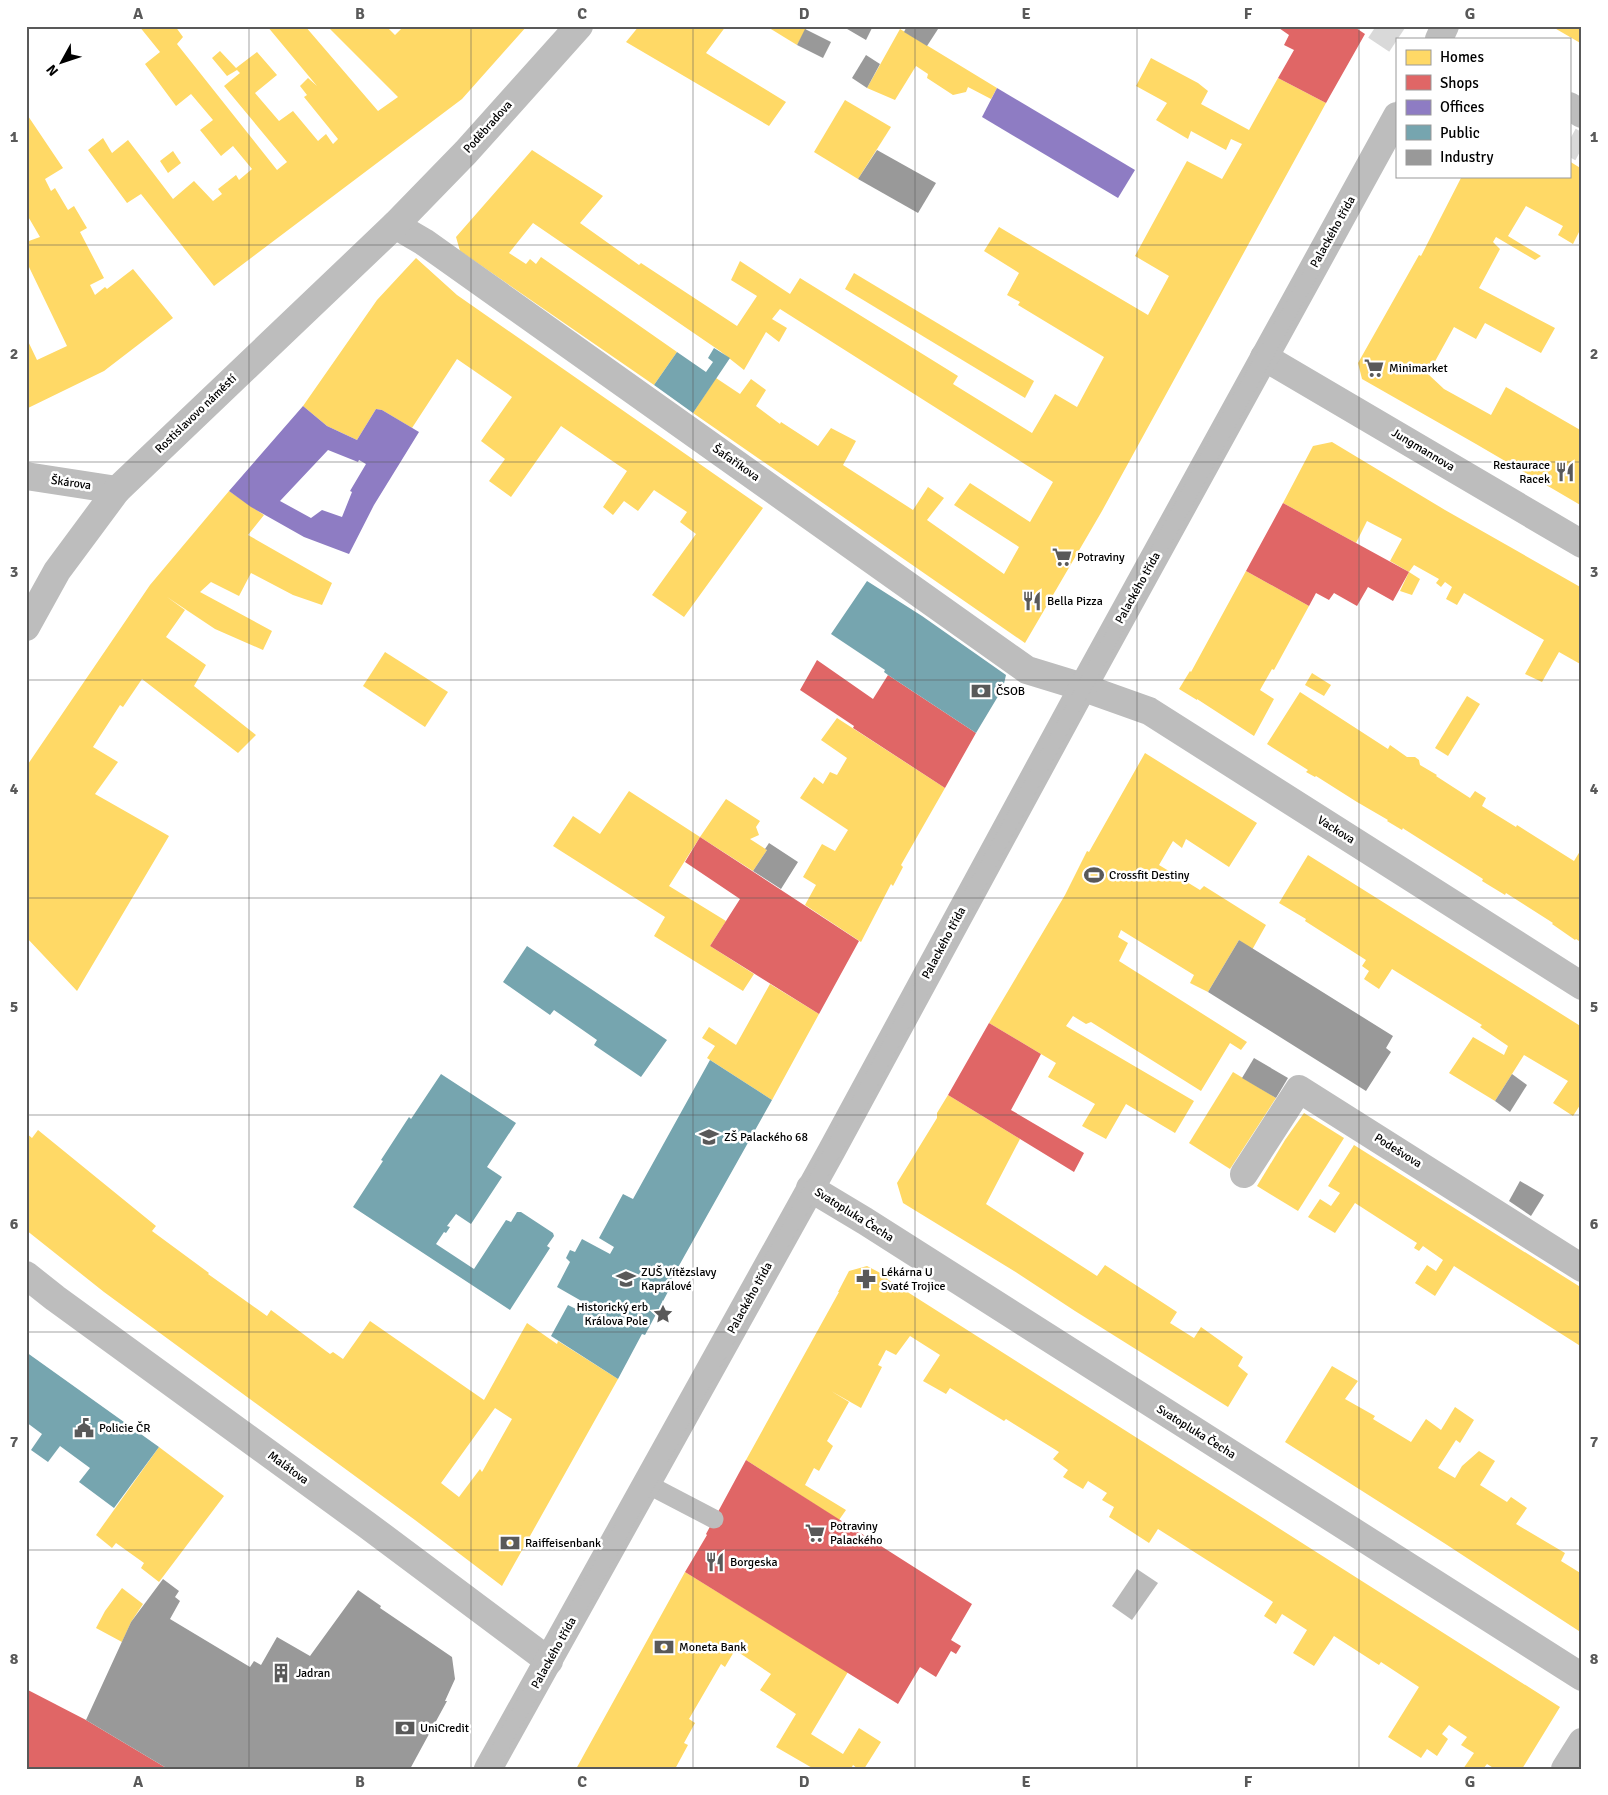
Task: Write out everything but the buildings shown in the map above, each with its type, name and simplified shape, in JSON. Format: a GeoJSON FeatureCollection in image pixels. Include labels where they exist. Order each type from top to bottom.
{"type":"FeatureCollection","features":[{"type":"Feature","properties":{"kind":"street","name":"Poděbradova"},"geometry":{"type":"LineString","coordinates":[[395,225],[466,152],[579,26]]}},
{"type":"Feature","properties":{"kind":"street"},"geometry":{"type":"LineString","coordinates":[[1570,107],[1582,114]]}},
{"type":"Feature","properties":{"kind":"street","name":"Palackého třída"},"geometry":{"type":"LineString","coordinates":[[488,1769],[810,1188],[1396,118]]}},
{"type":"Feature","properties":{"kind":"street","name":"Rostislavovo náměstí"},"geometry":{"type":"LineString","coordinates":[[26,627],[57,571],[116,490],[395,225]]}},
{"type":"Feature","properties":{"kind":"street","name":"Šafaříkova"},"geometry":{"type":"LineString","coordinates":[[395,225],[424,242],[1027,670],[1083,688]]}},
{"type":"Feature","properties":{"kind":"street","name":"Jungmannova"},"geometry":{"type":"LineString","coordinates":[[1264,356],[1582,544]]}},
{"type":"Feature","properties":{"kind":"street","name":"Škárova"},"geometry":{"type":"LineString","coordinates":[[26,476],[116,490]]}},
{"type":"Feature","properties":{"kind":"street","name":"Vackova"},"geometry":{"type":"LineString","coordinates":[[1083,688],[1149,712],[1582,986]]}},
{"type":"Feature","properties":{"kind":"street","name":"Podešvova"},"geometry":{"type":"LineString","coordinates":[[1244,1174],[1299,1089],[1582,1268]]}},
{"type":"Feature","properties":{"kind":"street","name":"Svatopluka Čecha"},"geometry":{"type":"LineString","coordinates":[[810,1188],[873,1226],[1582,1676]]}},
{"type":"Feature","properties":{"kind":"street","name":"Malátova"},"geometry":{"type":"LineString","coordinates":[[26,1275],[549,1661]]}},
{"type":"Feature","properties":{"kind":"street"},"geometry":{"type":"LineString","coordinates":[[1565,1769],[1582,1742]]}},
{"type":"Feature","properties":{"kind":"lane"},"geometry":{"type":"LineString","coordinates":[[647,1484],[714,1519]]}},
{"type":"Feature","properties":{"kind":"shaded area"},"geometry":{"type":"Polygon","coordinates":[[[1137,1569],[1158,1583],[1132,1620],[1112,1606],[1137,1569]]]}},
{"type":"Feature","properties":{"kind":"tunnel"},"geometry":{"type":"LineString","coordinates":[[1376,26],[1396,39]]}},
{"type":"Feature","properties":{"kind":"tunnel"},"geometry":{"type":"LineString","coordinates":[[1570,142],[1582,148]]}},
{"type":"Feature","properties":{"kind":"tram line"},"geometry":{"type":"LineString","coordinates":[[1431,38],[1437,26]]}},
{"type":"Feature","properties":{"kind":"tram line"},"geometry":{"type":"LineString","coordinates":[[1447,38],[1453,26]]}},
{"type":"Feature","properties":{"kind":"tram line"},"geometry":{"type":"LineString","coordinates":[[479,1769],[805,1185],[1131,586],[1225,409],[1291,294],[1396,102]]}},
{"type":"Feature","properties":{"kind":"tram line"},"geometry":{"type":"LineString","coordinates":[[497,1769],[840,1155],[1091,690],[1396,133]]}},
{"type":"Feature","properties":{"kind":"place","name":"Minimarket"},"geometry":{"type":"Point","coordinates":[1374,368]}},
{"type":"Feature","properties":{"kind":"place","name":"Restaurace Racek"},"geometry":{"type":"Point","coordinates":[1565,472]}},
{"type":"Feature","properties":{"kind":"place","name":"Potraviny"},"geometry":{"type":"Point","coordinates":[1062,557]}},
{"type":"Feature","properties":{"kind":"place","name":"Bella Pizza"},"geometry":{"type":"Point","coordinates":[1032,601]}},
{"type":"Feature","properties":{"kind":"place","name":"ČSOB"},"geometry":{"type":"Point","coordinates":[981,691]}},
{"type":"Feature","properties":{"kind":"place","name":"Crossfit Destiny"},"geometry":{"type":"Point","coordinates":[1094,875]}},
{"type":"Feature","properties":{"kind":"place","name":"ZŠ Palackého 68"},"geometry":{"type":"Point","coordinates":[709,1137]}},
{"type":"Feature","properties":{"kind":"place","name":"ZUŠ Vítězslavy Kaprálové"},"geometry":{"type":"Point","coordinates":[626,1279]}},
{"type":"Feature","properties":{"kind":"place","name":"Lékárna U Svaté Trojice"},"geometry":{"type":"Point","coordinates":[866,1279]}},
{"type":"Feature","properties":{"kind":"place","name":"Historický erb Králova Pole"},"geometry":{"type":"Point","coordinates":[663,1314]}},
{"type":"Feature","properties":{"kind":"place","name":"Policie ČR"},"geometry":{"type":"Point","coordinates":[84,1428]}},
{"type":"Feature","properties":{"kind":"place","name":"Potraviny Palackého"},"geometry":{"type":"Point","coordinates":[815,1533]}},
{"type":"Feature","properties":{"kind":"place","name":"Raiffeisenbank"},"geometry":{"type":"Point","coordinates":[510,1543]}},
{"type":"Feature","properties":{"kind":"place","name":"Borgeska"},"geometry":{"type":"Point","coordinates":[715,1562]}},
{"type":"Feature","properties":{"kind":"place","name":"Moneta Bank"},"geometry":{"type":"Point","coordinates":[664,1647]}},
{"type":"Feature","properties":{"kind":"place","name":"Jadran"},"geometry":{"type":"Point","coordinates":[281,1673]}},
{"type":"Feature","properties":{"kind":"place","name":"UniCredit"},"geometry":{"type":"Point","coordinates":[405,1728]}}]}
